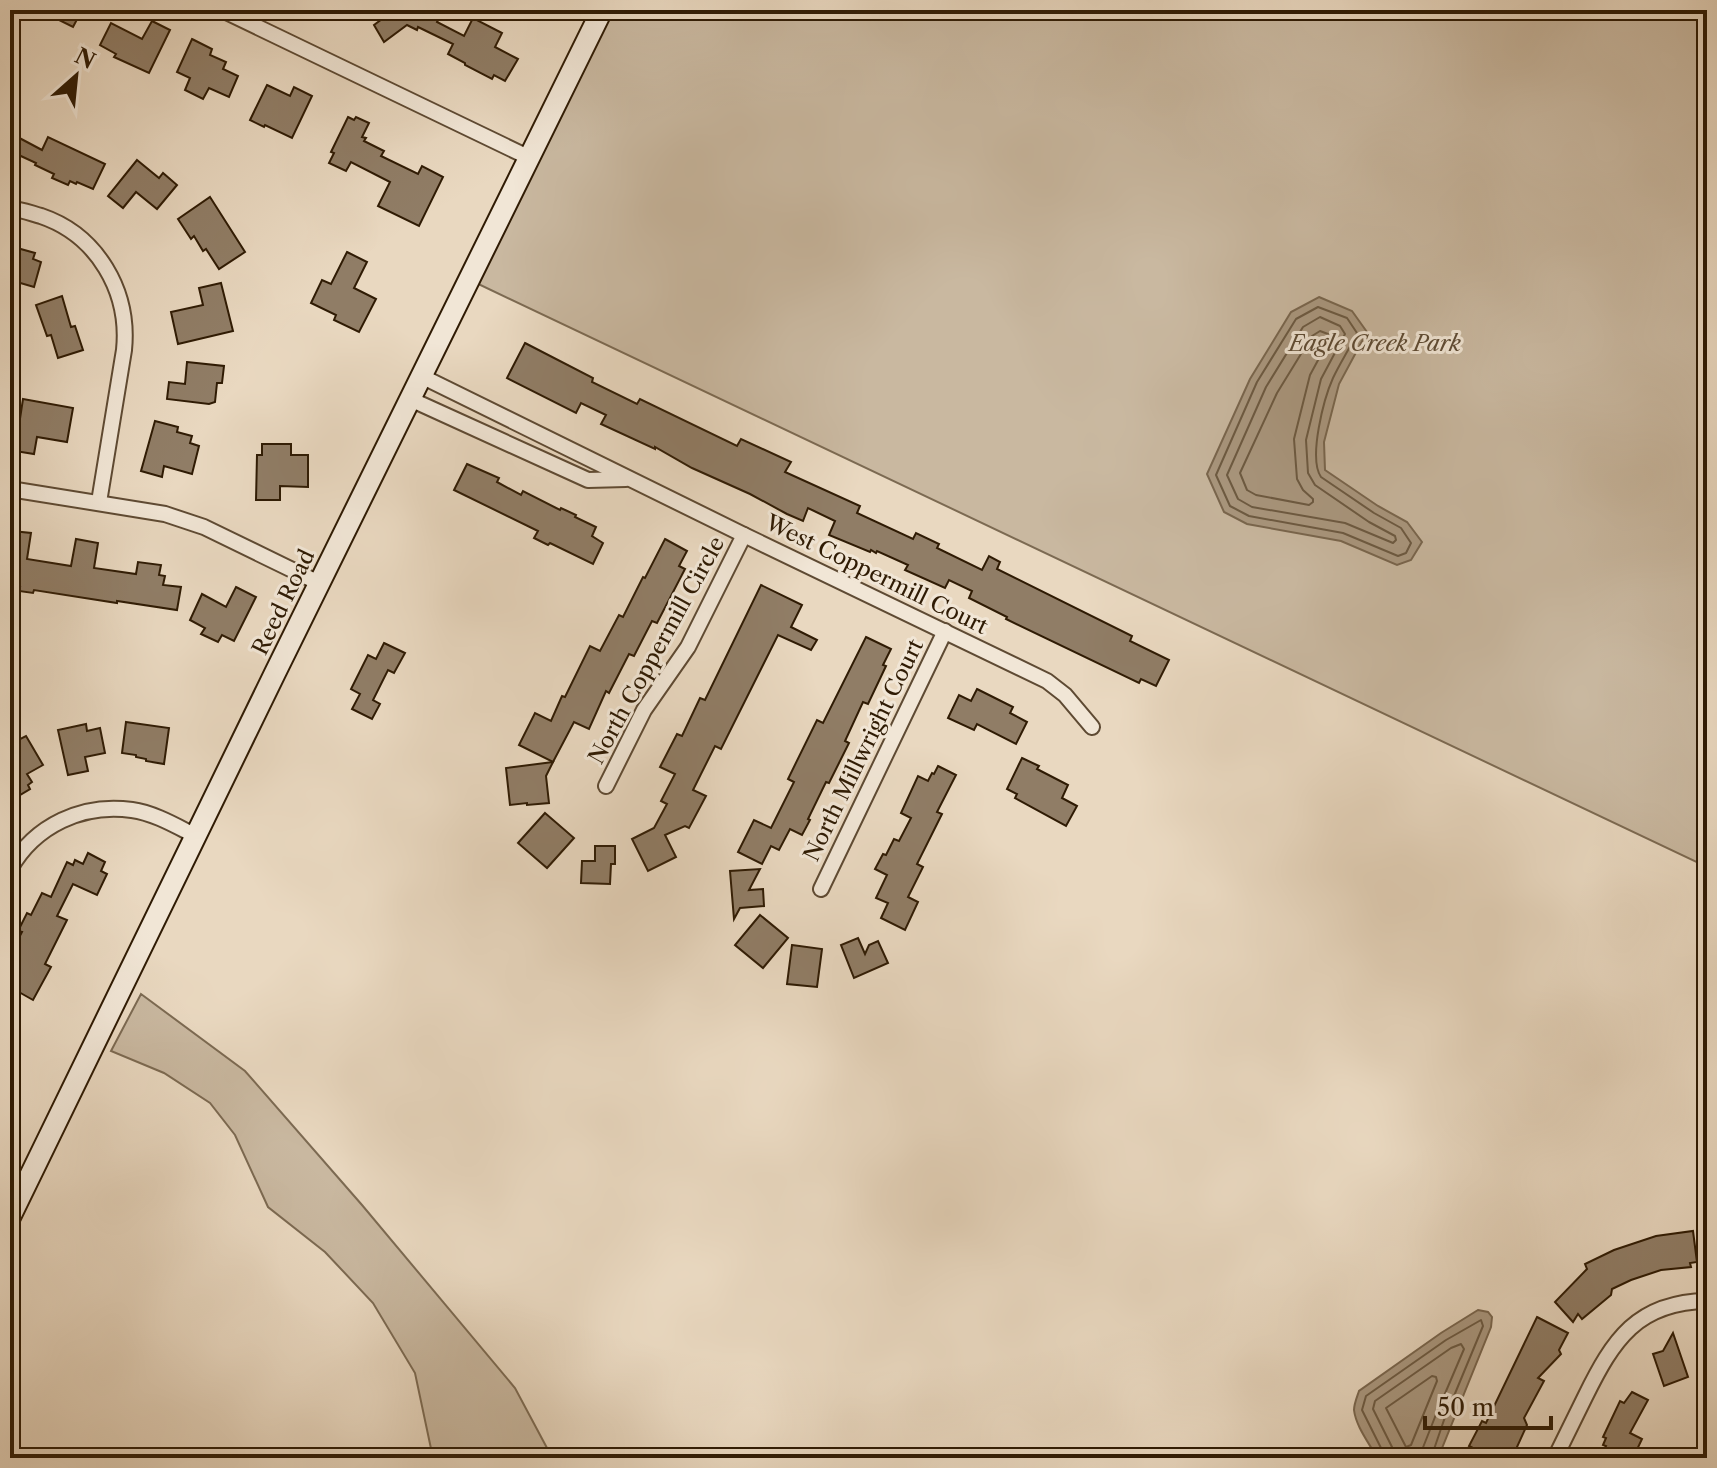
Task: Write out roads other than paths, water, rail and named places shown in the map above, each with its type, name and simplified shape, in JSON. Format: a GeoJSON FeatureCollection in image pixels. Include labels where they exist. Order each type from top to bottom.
{"type":"FeatureCollection","features":[{"type":"Feature","properties":{"kind":"main road","name":"Reed Road"},"geometry":{"type":"LineString","coordinates":[[10,1217],[602,10]]}},
{"type":"Feature","properties":{"kind":"street"},"geometry":{"type":"LineString","coordinates":[[222,10],[530,158]]}},
{"type":"Feature","properties":{"kind":"street"},"geometry":{"type":"LineString","coordinates":[[10,209],[53,220],[80,237],[113,280],[121,303],[124,350],[99,502]]}},
{"type":"Feature","properties":{"kind":"street","name":"West Coppermill Court"},"geometry":{"type":"LineString","coordinates":[[421,376],[1047,681],[1065,695],[1092,727]]}},
{"type":"Feature","properties":{"kind":"street","name":"West Coppermill Court"},"geometry":{"type":"LineString","coordinates":[[410,399],[588,480],[630,479]]}},
{"type":"Feature","properties":{"kind":"street"},"geometry":{"type":"LineString","coordinates":[[10,489],[165,514],[204,527],[319,583]]}},
{"type":"Feature","properties":{"kind":"street","name":"North Coppermill Circle"},"geometry":{"type":"LineString","coordinates":[[606,786],[644,710],[688,647],[744,535]]}},
{"type":"Feature","properties":{"kind":"street","name":"North Millwright Court"},"geometry":{"type":"LineString","coordinates":[[821,889],[945,631]]}},
{"type":"Feature","properties":{"kind":"street"},"geometry":{"type":"LineString","coordinates":[[10,869],[25,847],[49,827],[71,816],[94,810],[133,810],[196,836]]}},
{"type":"Feature","properties":{"kind":"street"},"geometry":{"type":"LineString","coordinates":[[1555,1458],[1605,1358],[1618,1339],[1637,1323],[1665,1308],[1707,1301]]}},
{"type":"Feature","properties":{"kind":"water"},"geometry":{"type":"Polygon","coordinates":[[[1319,297],[1352,311],[1367,332],[1339,384],[1324,442],[1325,470],[1407,522],[1422,542],[1411,560],[1397,565],[1341,541],[1247,524],[1224,512],[1207,474],[1250,379],[1291,312],[1319,297]]]}},
{"type":"Feature","properties":{"kind":"water"},"geometry":{"type":"Polygon","coordinates":[[[1478,1310],[1488,1312],[1492,1317],[1491,1327],[1438,1458],[1377,1458],[1355,1416],[1359,1391],[1478,1310]]]}},
{"type":"Feature","properties":{"kind":"park label","name":"Eagle Creek Park"},"geometry":{"type":"Point","coordinates":[1375,343]}}]}
